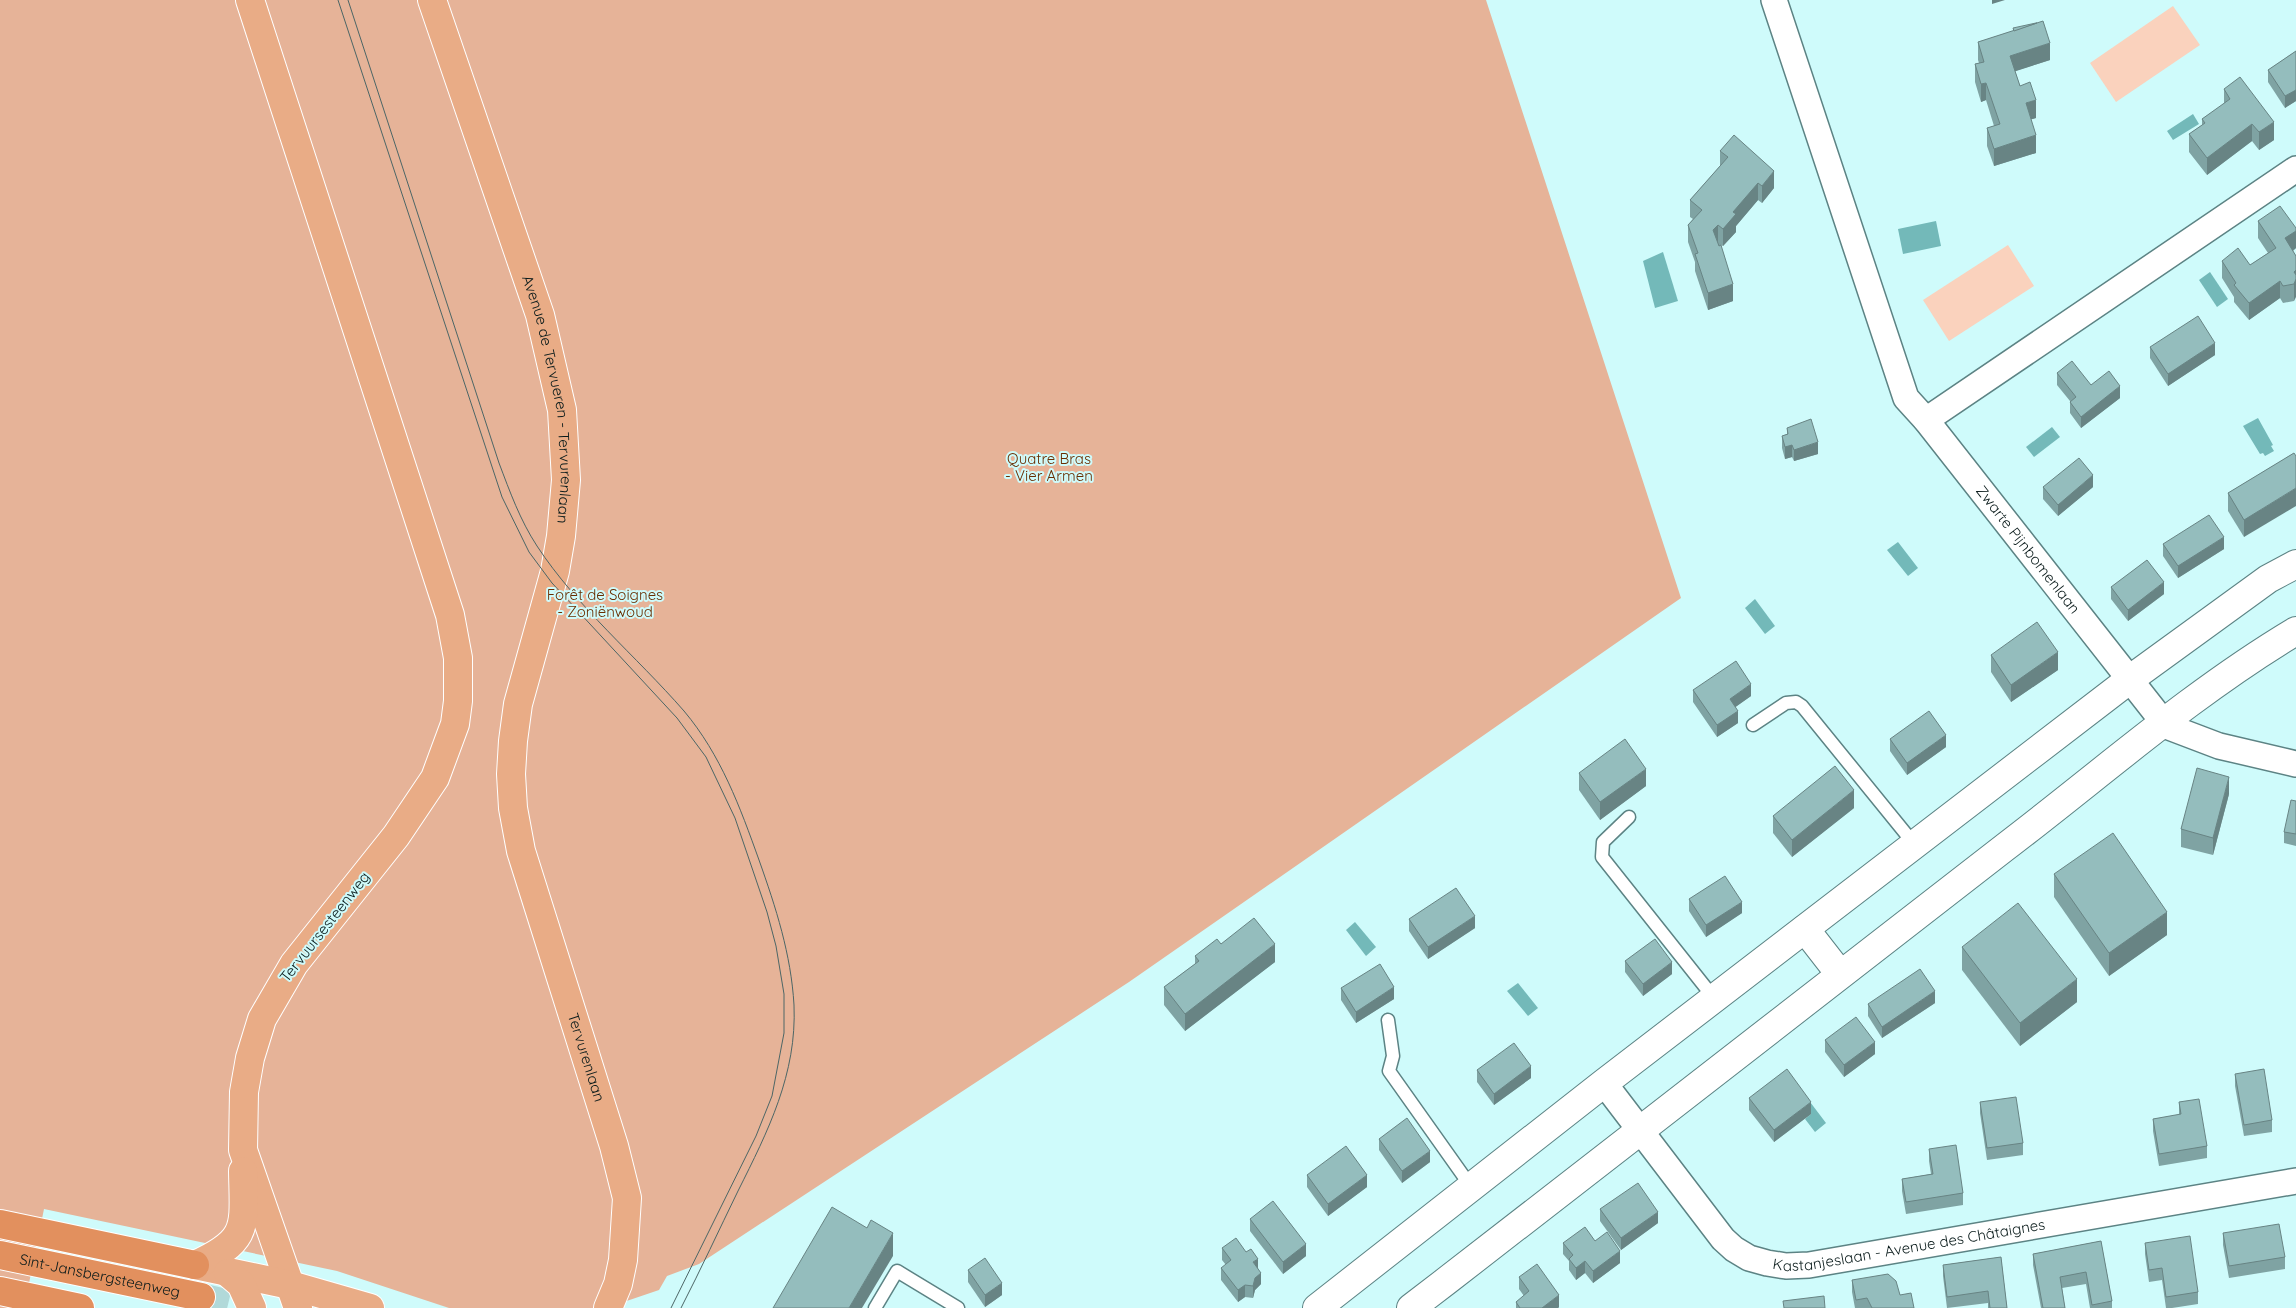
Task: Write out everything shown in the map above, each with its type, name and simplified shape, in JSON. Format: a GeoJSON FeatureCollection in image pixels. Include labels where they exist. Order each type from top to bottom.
{"type":"FeatureCollection","features":[{"type":"Feature","properties":{"kind":"highway"},"geometry":{"type":"LineString","coordinates":[[0,1224],[195,1265]]}},
{"type":"Feature","properties":{"kind":"highway","name":"Sint-Jansbergsteenweg"},"geometry":{"type":"LineString","coordinates":[[0,1255],[201,1297]]}},
{"type":"Feature","properties":{"kind":"highway"},"geometry":{"type":"LineString","coordinates":[[0,1291],[80,1308]]}},
{"type":"Feature","properties":{"kind":"main road","name":"Tervuursesteenweg"},"geometry":{"type":"LineString","coordinates":[[250,0],[450,614],[457,641],[459,677],[455,724],[435,778],[418,806],[294,964],[262,1019],[250,1058],[244,1092],[244,1150],[294,1296]]}},
{"type":"Feature","properties":{"kind":"main road","name":"Avenue de Tervueren - Tervurenlaan"},"geometry":{"type":"LineString","coordinates":[[432,0],[540,315],[562,410],[566,480],[561,536],[555,571],[518,704],[511,774],[513,808]]}},
{"type":"Feature","properties":{"kind":"main road","name":"Tervurenlaan"},"geometry":{"type":"LineString","coordinates":[[513,808],[521,851],[614,1146],[627,1198],[623,1260],[618,1284],[608,1308]]}},
{"type":"Feature","properties":{"kind":"main road"},"geometry":{"type":"LineString","coordinates":[[195,1265],[220,1254],[238,1237],[244,1216],[244,1150]]}},
{"type":"Feature","properties":{"kind":"main road"},"geometry":{"type":"LineString","coordinates":[[195,1265],[228,1273],[294,1296],[370,1308]]}},
{"type":"Feature","properties":{"kind":"main road"},"geometry":{"type":"LineString","coordinates":[[228,1273],[241,1284],[252,1308]]}},
{"type":"Feature","properties":{"kind":"street","name":"Zwarte Pijnbomenlaan"},"geometry":{"type":"LineString","coordinates":[[1774,0],[1906,398],[1926,420],[2164,723]]}},
{"type":"Feature","properties":{"kind":"street"},"geometry":{"type":"LineString","coordinates":[[1926,420],[2296,169]]}},
{"type":"Feature","properties":{"kind":"street"},"geometry":{"type":"LineString","coordinates":[[1317,1308],[1604,1083],[2129,680],[2268,579],[2296,564]]}},
{"type":"Feature","properties":{"kind":"street"},"geometry":{"type":"LineString","coordinates":[[1411,1308],[1642,1132],[1840,974],[2164,723],[2262,651],[2296,631]]}},
{"type":"Feature","properties":{"kind":"street"},"geometry":{"type":"LineString","coordinates":[[2164,723],[2169,728],[2219,746],[2296,764]]}},
{"type":"Feature","properties":{"kind":"street"},"geometry":{"type":"LineString","coordinates":[[1805,929],[1840,974]]}},
{"type":"Feature","properties":{"kind":"street","name":"Kastanjeslaan - Avenue des Châtaignes"},"geometry":{"type":"LineString","coordinates":[[1604,1083],[1723,1239],[1749,1258],[1786,1266],[1809,1265],[2296,1182]]}},
{"type":"Feature","properties":{"kind":"lane"},"geometry":{"type":"LineString","coordinates":[[1752,725],[1786,703],[1796,702],[1802,706],[1914,845]]}},
{"type":"Feature","properties":{"kind":"lane"},"geometry":{"type":"LineString","coordinates":[[1629,817],[1603,842],[1602,857],[1714,998]]}},
{"type":"Feature","properties":{"kind":"lane"},"geometry":{"type":"LineString","coordinates":[[1388,1020],[1392,1056],[1389,1071],[1472,1188]]}},
{"type":"Feature","properties":{"kind":"lane"},"geometry":{"type":"LineString","coordinates":[[875,1308],[896,1271],[958,1308]]}},
{"type":"Feature","properties":{"kind":"shaded area"},"geometry":{"type":"Polygon","coordinates":[[[2173,6],[2200,45],[2116,102],[2090,63],[2173,6]]]}},
{"type":"Feature","properties":{"kind":"shaded area"},"geometry":{"type":"Polygon","coordinates":[[[2008,245],[2034,286],[1949,341],[1923,300],[2008,245]]]}},
{"type":"Feature","properties":{"kind":"green space","name":"Forêt de Soignes - Zoniënwoud"},"geometry":{"type":"Polygon","coordinates":[[[0,0],[1486,0],[1681,598],[1129,982],[699,1264],[667,1276],[659,1290],[606,1308],[449,1308],[337,1271],[44,1209],[24,1308],[0,1308],[0,0]]]}},
{"type":"Feature","properties":{"kind":"water"},"geometry":{"type":"Polygon","coordinates":[[[2193,114],[2199,124],[2173,140],[2167,131],[2193,114]]]}},
{"type":"Feature","properties":{"kind":"water"},"geometry":{"type":"Polygon","coordinates":[[[1936,221],[1941,246],[1903,254],[1898,229],[1936,221]]]}},
{"type":"Feature","properties":{"kind":"water"},"geometry":{"type":"Polygon","coordinates":[[[1663,252],[1678,301],[1655,308],[1643,261],[1663,252]]]}},
{"type":"Feature","properties":{"kind":"water"},"geometry":{"type":"Polygon","coordinates":[[[2210,272],[2228,299],[2217,307],[2199,280],[2210,272]]]}},
{"type":"Feature","properties":{"kind":"water"},"geometry":{"type":"Polygon","coordinates":[[[2258,418],[2273,445],[2271,446],[2274,451],[2265,456],[2263,453],[2260,454],[2243,426],[2258,418]]]}},
{"type":"Feature","properties":{"kind":"water"},"geometry":{"type":"Polygon","coordinates":[[[2052,427],[2060,437],[2034,457],[2026,447],[2052,427]]]}},
{"type":"Feature","properties":{"kind":"water"},"geometry":{"type":"Polygon","coordinates":[[[1898,542],[1918,568],[1908,576],[1887,550],[1898,542]]]}},
{"type":"Feature","properties":{"kind":"water"},"geometry":{"type":"Polygon","coordinates":[[[1755,599],[1775,626],[1765,634],[1745,608],[1755,599]]]}},
{"type":"Feature","properties":{"kind":"water"},"geometry":{"type":"Polygon","coordinates":[[[1355,922],[1376,947],[1366,956],[1346,930],[1355,922]]]}},
{"type":"Feature","properties":{"kind":"water"},"geometry":{"type":"Polygon","coordinates":[[[1518,983],[1538,1008],[1528,1016],[1507,991],[1518,983]]]}},
{"type":"Feature","properties":{"kind":"water"},"geometry":{"type":"Polygon","coordinates":[[[1804,1094],[1826,1123],[1815,1132],[1805,1119],[1811,1114],[1804,1094]]]}},
{"type":"Feature","properties":{"kind":"building"},"geometry":{"type":"Polygon","coordinates":[[[2043,21],[2050,43],[2010,56],[2020,86],[2030,82],[2036,100],[2026,103],[2036,135],[1994,149],[1987,128],[2000,124],[1986,83],[1981,84],[1975,64],[1984,62],[1978,42],[2043,21]]]}},
{"type":"Feature","properties":{"kind":"building"},"geometry":{"type":"Polygon","coordinates":[[[2037,23],[2014,31],[2013,28],[2037,23]]]}},
{"type":"Feature","properties":{"kind":"building"},"geometry":{"type":"Polygon","coordinates":[[[2296,51],[2296,90],[2285,96],[2268,70],[2296,51]]]}},
{"type":"Feature","properties":{"kind":"building"},"geometry":{"type":"Polygon","coordinates":[[[2240,77],[2274,122],[2259,132],[2252,124],[2207,158],[2189,134],[2205,123],[2202,119],[2230,99],[2224,89],[2240,77]]]}},
{"type":"Feature","properties":{"kind":"building"},"geometry":{"type":"Polygon","coordinates":[[[1734,135],[1774,171],[1762,186],[1758,183],[1733,212],[1736,214],[1723,229],[1718,225],[1713,230],[1719,246],[1721,245],[1733,284],[1708,293],[1695,254],[1698,253],[1688,225],[1702,210],[1690,200],[1728,157],[1720,151],[1734,135]]]}},
{"type":"Feature","properties":{"kind":"building"},"geometry":{"type":"Polygon","coordinates":[[[2280,206],[2296,228],[2296,231],[2285,238],[2296,256],[2296,270],[2294,272],[2296,279],[2294,284],[2283,286],[2280,281],[2249,303],[2234,285],[2236,283],[2222,261],[2238,248],[2250,265],[2276,248],[2258,221],[2280,206]]]}},
{"type":"Feature","properties":{"kind":"building"},"geometry":{"type":"Polygon","coordinates":[[[2198,316],[2215,343],[2168,374],[2150,347],[2198,316]]]}},
{"type":"Feature","properties":{"kind":"building"},"geometry":{"type":"Polygon","coordinates":[[[2072,361],[2091,385],[2109,371],[2120,386],[2081,417],[2070,402],[2076,397],[2057,373],[2072,361]]]}},
{"type":"Feature","properties":{"kind":"building"},"geometry":{"type":"Polygon","coordinates":[[[1811,419],[1818,442],[1794,450],[1792,445],[1785,447],[1782,436],[1788,434],[1787,428],[1811,419]]]}},
{"type":"Feature","properties":{"kind":"building"},"geometry":{"type":"Polygon","coordinates":[[[2294,453],[2296,456],[2296,488],[2244,520],[2228,493],[2294,453]]]}},
{"type":"Feature","properties":{"kind":"building"},"geometry":{"type":"Polygon","coordinates":[[[2079,458],[2093,475],[2058,505],[2043,487],[2079,458]]]}},
{"type":"Feature","properties":{"kind":"building"},"geometry":{"type":"Polygon","coordinates":[[[2209,515],[2224,537],[2178,566],[2163,544],[2209,515]]]}},
{"type":"Feature","properties":{"kind":"building"},"geometry":{"type":"Polygon","coordinates":[[[2147,560],[2164,582],[2128,610],[2111,587],[2147,560]]]}},
{"type":"Feature","properties":{"kind":"building"},"geometry":{"type":"Polygon","coordinates":[[[2037,622],[2058,652],[2011,685],[1991,655],[2037,622]]]}},
{"type":"Feature","properties":{"kind":"building"},"geometry":{"type":"Polygon","coordinates":[[[1736,661],[1751,684],[1730,699],[1738,711],[1717,725],[1693,690],[1736,661]]]}},
{"type":"Feature","properties":{"kind":"building"},"geometry":{"type":"Polygon","coordinates":[[[1929,711],[1946,735],[1907,763],[1890,739],[1929,711]]]}},
{"type":"Feature","properties":{"kind":"building"},"geometry":{"type":"Polygon","coordinates":[[[1625,739],[1646,769],[1600,802],[1579,773],[1625,739]]]}},
{"type":"Feature","properties":{"kind":"building"},"geometry":{"type":"Polygon","coordinates":[[[1835,766],[1854,790],[1792,840],[1773,816],[1835,766]]]}},
{"type":"Feature","properties":{"kind":"building"},"geometry":{"type":"Polygon","coordinates":[[[2197,768],[2229,777],[2213,838],[2181,829],[2197,768]]]}},
{"type":"Feature","properties":{"kind":"building"},"geometry":{"type":"Polygon","coordinates":[[[2291,800],[2296,801],[2296,834],[2284,832],[2291,800]]]}},
{"type":"Feature","properties":{"kind":"building"},"geometry":{"type":"Polygon","coordinates":[[[2113,833],[2167,912],[2109,953],[2054,874],[2113,833]]]}},
{"type":"Feature","properties":{"kind":"building"},"geometry":{"type":"Polygon","coordinates":[[[1725,876],[1742,902],[1706,925],[1689,899],[1725,876]]]}},
{"type":"Feature","properties":{"kind":"building"},"geometry":{"type":"Polygon","coordinates":[[[1456,888],[1475,916],[1428,947],[1409,919],[1456,888]]]}},
{"type":"Feature","properties":{"kind":"building"},"geometry":{"type":"Polygon","coordinates":[[[2018,903],[2077,979],[2020,1023],[1962,947],[2018,903]]]}},
{"type":"Feature","properties":{"kind":"building"},"geometry":{"type":"Polygon","coordinates":[[[1254,918],[1275,944],[1185,1014],[1164,987],[1199,961],[1195,956],[1217,939],[1221,944],[1254,918]]]}},
{"type":"Feature","properties":{"kind":"building"},"geometry":{"type":"Polygon","coordinates":[[[1655,939],[1672,962],[1643,984],[1625,961],[1655,939]]]}},
{"type":"Feature","properties":{"kind":"building"},"geometry":{"type":"Polygon","coordinates":[[[1380,964],[1394,987],[1356,1012],[1341,988],[1380,964]]]}},
{"type":"Feature","properties":{"kind":"building"},"geometry":{"type":"Polygon","coordinates":[[[1920,969],[1935,991],[1882,1027],[1868,1004],[1920,969]]]}},
{"type":"Feature","properties":{"kind":"building"},"geometry":{"type":"Polygon","coordinates":[[[1856,1017],[1875,1042],[1844,1065],[1825,1040],[1856,1017]]]}},
{"type":"Feature","properties":{"kind":"building"},"geometry":{"type":"Polygon","coordinates":[[[1514,1043],[1531,1066],[1494,1094],[1477,1070],[1514,1043]]]}},
{"type":"Feature","properties":{"kind":"building"},"geometry":{"type":"Polygon","coordinates":[[[1787,1069],[1811,1102],[1774,1130],[1749,1098],[1787,1069]]]}},
{"type":"Feature","properties":{"kind":"building"},"geometry":{"type":"Polygon","coordinates":[[[2264,1069],[2272,1120],[2244,1125],[2235,1074],[2264,1069]]]}},
{"type":"Feature","properties":{"kind":"building"},"geometry":{"type":"Polygon","coordinates":[[[2016,1097],[2023,1143],[1987,1148],[1980,1102],[2016,1097]]]}},
{"type":"Feature","properties":{"kind":"building"},"geometry":{"type":"Polygon","coordinates":[[[2199,1099],[2207,1146],[2159,1154],[2153,1119],[2181,1114],[2179,1102],[2199,1099]]]}},
{"type":"Feature","properties":{"kind":"building"},"geometry":{"type":"Polygon","coordinates":[[[1407,1118],[1430,1151],[1402,1171],[1379,1139],[1407,1118]]]}},
{"type":"Feature","properties":{"kind":"building"},"geometry":{"type":"Polygon","coordinates":[[[1956,1145],[1963,1193],[1906,1202],[1902,1179],[1933,1174],[1929,1149],[1956,1145]]]}},
{"type":"Feature","properties":{"kind":"building"},"geometry":{"type":"Polygon","coordinates":[[[1346,1146],[1367,1175],[1328,1204],[1307,1175],[1346,1146]]]}},
{"type":"Feature","properties":{"kind":"building"},"geometry":{"type":"Polygon","coordinates":[[[1638,1183],[1658,1212],[1621,1238],[1600,1209],[1638,1183]]]}},
{"type":"Feature","properties":{"kind":"building"},"geometry":{"type":"Polygon","coordinates":[[[1273,1201],[1306,1244],[1283,1262],[1250,1219],[1273,1201]]]}},
{"type":"Feature","properties":{"kind":"building"},"geometry":{"type":"Polygon","coordinates":[[[832,1207],[867,1228],[871,1220],[893,1233],[849,1308],[773,1308],[832,1207]]]}},
{"type":"Feature","properties":{"kind":"building"},"geometry":{"type":"Polygon","coordinates":[[[2279,1224],[2285,1257],[2229,1266],[2223,1233],[2279,1224]]]}},
{"type":"Feature","properties":{"kind":"building"},"geometry":{"type":"Polygon","coordinates":[[[1585,1227],[1595,1241],[1607,1232],[1620,1251],[1593,1271],[1585,1261],[1576,1268],[1569,1259],[1573,1255],[1563,1243],[1585,1227]]]}},
{"type":"Feature","properties":{"kind":"building"},"geometry":{"type":"Polygon","coordinates":[[[2190,1236],[2198,1292],[2166,1297],[2162,1268],[2149,1270],[2145,1243],[2190,1236]]]}},
{"type":"Feature","properties":{"kind":"building"},"geometry":{"type":"Polygon","coordinates":[[[1236,1238],[1246,1252],[1251,1249],[1258,1259],[1253,1262],[1261,1273],[1255,1278],[1253,1286],[1245,1285],[1238,1290],[1221,1268],[1231,1260],[1222,1248],[1236,1238]]]}},
{"type":"Feature","properties":{"kind":"building"},"geometry":{"type":"Polygon","coordinates":[[[2101,1241],[2112,1301],[2092,1305],[2086,1272],[2060,1277],[2065,1308],[2043,1308],[2033,1254],[2101,1241]]]}},
{"type":"Feature","properties":{"kind":"building"},"geometry":{"type":"Polygon","coordinates":[[[2001,1257],[2007,1308],[1990,1308],[1988,1291],[1947,1297],[1943,1265],[2001,1257]]]}},
{"type":"Feature","properties":{"kind":"building"},"geometry":{"type":"Polygon","coordinates":[[[985,1258],[1002,1283],[985,1295],[968,1270],[985,1258]]]}},
{"type":"Feature","properties":{"kind":"building"},"geometry":{"type":"Polygon","coordinates":[[[1537,1264],[1559,1295],[1542,1308],[1520,1308],[1516,1302],[1529,1291],[1519,1277],[1537,1264]]]}},
{"type":"Feature","properties":{"kind":"building"},"geometry":{"type":"Polygon","coordinates":[[[1888,1274],[1896,1281],[1900,1295],[1911,1293],[1914,1308],[1872,1308],[1867,1298],[1856,1300],[1852,1280],[1888,1274]]]}},
{"type":"Feature","properties":{"kind":"building"},"geometry":{"type":"Polygon","coordinates":[[[1824,1296],[1825,1308],[1784,1308],[1783,1301],[1824,1296]]]}},
{"type":"Feature","properties":{"kind":"tunnel"},"geometry":{"type":"LineString","coordinates":[[201,1297],[247,1308]]}},
{"type":"Feature","properties":{"kind":"tram line"},"geometry":{"type":"LineString","coordinates":[[338,0],[502,497],[529,552],[552,583],[677,718],[706,757],[735,818],[767,912],[776,946],[784,994],[784,1033],[772,1096],[756,1136],[671,1308]]}},
{"type":"Feature","properties":{"kind":"tram line"},"geometry":{"type":"LineString","coordinates":[[348,0],[499,463],[520,516],[537,546],[570,590],[684,711],[709,745],[728,782],[744,821],[782,931],[790,968],[794,1005],[794,1030],[786,1078],[760,1146],[681,1308]]}},
{"type":"Feature","properties":{"kind":"park label","name":"Quatre Bras - Vier Armen"},"geometry":{"type":"Point","coordinates":[1049,468]}}]}
